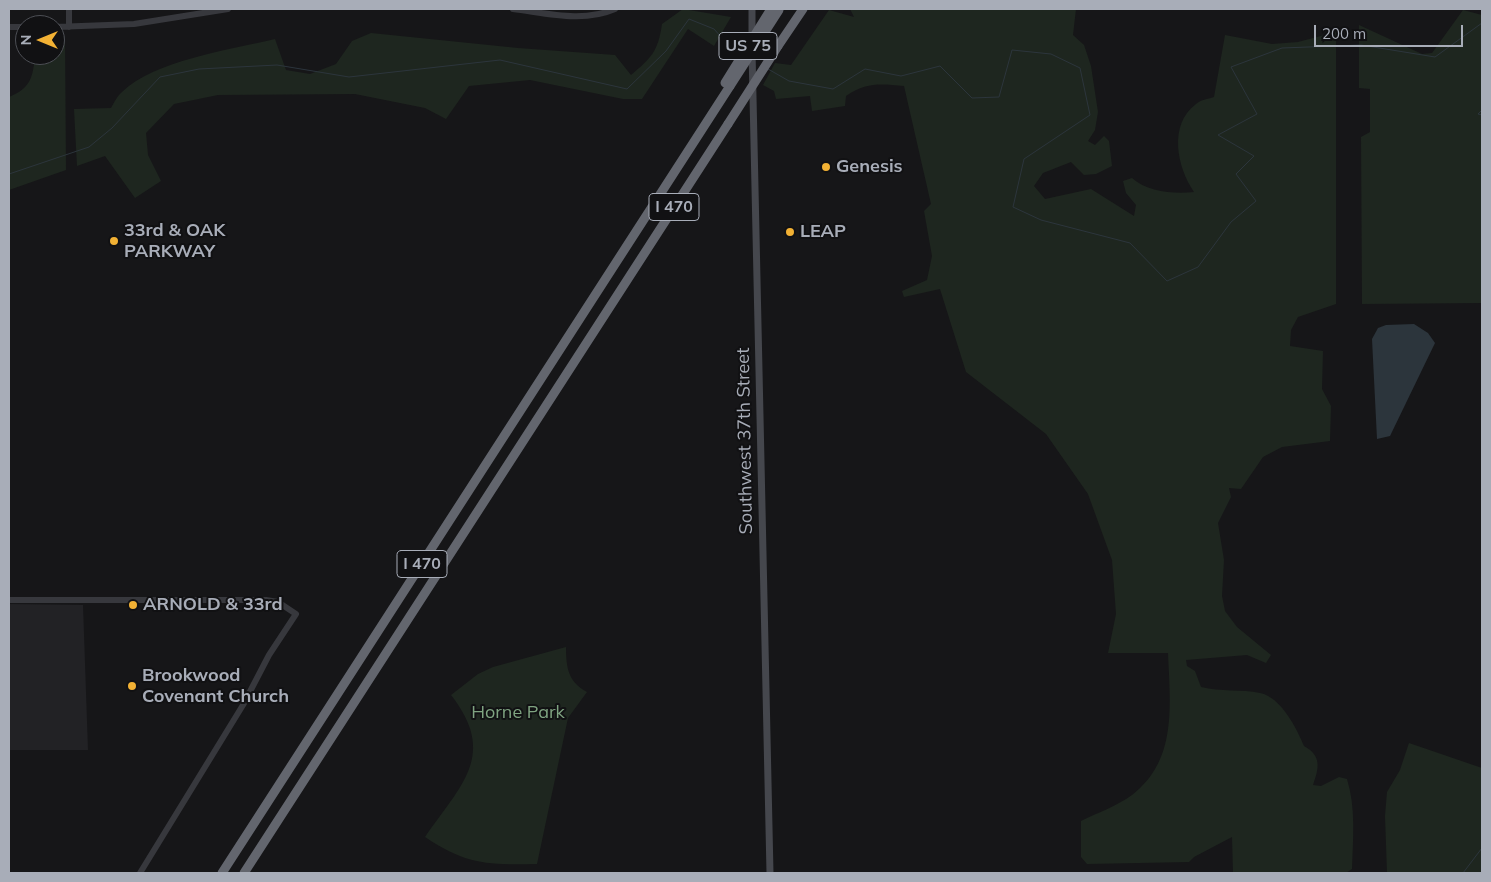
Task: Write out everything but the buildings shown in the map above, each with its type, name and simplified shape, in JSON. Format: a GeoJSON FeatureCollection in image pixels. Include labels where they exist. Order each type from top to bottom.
{"type":"FeatureCollection","features":[{"type":"Feature","properties":{"kind":"highway","name":"I 470"},"geometry":{"type":"LineString","coordinates":[[222,873],[692,145],[727,84],[776,9]]}},
{"type":"Feature","properties":{"kind":"highway","name":"I 470"},"geometry":{"type":"LineString","coordinates":[[244,873],[803,9]]}},
{"type":"Feature","properties":{"kind":"main road","name":"Southwest 37th Street"},"geometry":{"type":"LineString","coordinates":[[752,9],[770,873]]}},
{"type":"Feature","properties":{"kind":"street"},"geometry":{"type":"LineString","coordinates":[[69,9],[69,27]]}},
{"type":"Feature","properties":{"kind":"street"},"geometry":{"type":"LineString","coordinates":[[65,27],[134,24],[228,9]]}},
{"type":"Feature","properties":{"kind":"street"},"geometry":{"type":"LineString","coordinates":[[513,9],[578,16],[598,15],[615,9]]}},
{"type":"Feature","properties":{"kind":"street"},"geometry":{"type":"LineString","coordinates":[[9,600],[266,600],[278,602],[296,614],[269,655],[243,705],[140,873]]}},
{"type":"Feature","properties":{"kind":"shaded area"},"geometry":{"type":"Polygon","coordinates":[[[1414,324],[1428,333],[1435,343],[1390,436],[1377,439],[1372,339],[1378,328],[1386,325],[1414,324]]]}},
{"type":"Feature","properties":{"kind":"shaded area"},"geometry":{"type":"Polygon","coordinates":[[[9,604],[83,605],[88,750],[9,750],[9,604]]]}},
{"type":"Feature","properties":{"kind":"green space"},"geometry":{"type":"Polygon","coordinates":[[[683,9],[731,17],[714,46],[688,29],[642,99],[623,99],[530,80],[469,86],[446,119],[425,108],[355,94],[218,95],[174,104],[146,133],[148,155],[161,181],[135,198],[105,156],[77,166],[74,109],[111,108],[120,94],[136,81],[173,64],[216,52],[275,39],[286,70],[310,74],[336,64],[352,41],[371,33],[518,48],[615,55],[631,75],[644,64],[656,48],[662,24],[683,9]]]}},
{"type":"Feature","properties":{"kind":"green space"},"geometry":{"type":"Polygon","coordinates":[[[850,9],[1076,9],[1073,35],[1084,45],[1091,66],[1098,112],[1095,130],[1088,141],[1095,145],[1104,136],[1109,141],[1112,166],[1096,174],[1084,175],[1071,162],[1043,173],[1034,186],[1045,199],[1091,189],[1134,216],[1136,205],[1126,193],[1123,181],[1132,178],[1138,183],[1161,191],[1194,192],[1183,171],[1180,159],[1178,146],[1181,123],[1187,113],[1198,103],[1214,97],[1225,35],[1272,44],[1298,42],[1336,32],[1336,304],[1298,317],[1291,330],[1290,346],[1323,351],[1322,389],[1331,406],[1330,441],[1282,447],[1263,457],[1241,489],[1229,488],[1231,497],[1218,523],[1224,560],[1222,596],[1225,611],[1237,627],[1271,655],[1266,663],[1247,655],[1186,660],[1187,666],[1195,671],[1201,687],[1260,693],[1275,701],[1293,723],[1304,746],[1316,758],[1318,768],[1313,785],[1321,786],[1339,777],[1347,779],[1352,801],[1353,835],[1352,869],[1346,873],[1233,873],[1232,837],[1194,857],[1189,862],[1087,864],[1081,857],[1081,821],[1132,795],[1147,781],[1157,765],[1164,748],[1170,711],[1168,653],[1108,653],[1116,614],[1112,560],[1088,494],[1046,434],[966,372],[940,289],[904,297],[902,291],[927,280],[932,256],[924,211],[931,204],[904,86],[867,86],[846,96],[845,106],[812,111],[810,96],[776,99],[774,91],[763,85],[775,63],[791,65],[829,10],[854,17],[850,9]]]}},
{"type":"Feature","properties":{"kind":"green space"},"geometry":{"type":"Polygon","coordinates":[[[1463,10],[1482,15],[1482,303],[1362,304],[1361,137],[1370,132],[1370,89],[1359,88],[1359,25],[1422,54],[1432,53],[1463,10]]]}},
{"type":"Feature","properties":{"kind":"green space"},"geometry":{"type":"Polygon","coordinates":[[[65,37],[66,170],[9,190],[9,97],[26,86],[30,81],[34,65],[65,65],[65,37]]]}},
{"type":"Feature","properties":{"kind":"green space","name":"Horne Park"},"geometry":{"type":"Polygon","coordinates":[[[566,647],[569,673],[576,684],[587,692],[568,718],[537,864],[505,864],[478,861],[453,853],[425,837],[461,785],[469,769],[473,753],[472,735],[465,716],[451,695],[478,674],[493,667],[566,647]]]}},
{"type":"Feature","properties":{"kind":"green space"},"geometry":{"type":"Polygon","coordinates":[[[1409,743],[1482,768],[1482,873],[1387,873],[1385,816],[1387,792],[1400,770],[1409,743]]]}},
{"type":"Feature","properties":{"kind":"waterway"},"geometry":{"type":"LineString","coordinates":[[9,174],[89,147],[112,128],[160,77],[199,69],[277,65],[349,77],[500,60],[627,89],[666,51],[689,19],[714,29],[730,47],[739,53]]}},
{"type":"Feature","properties":{"kind":"waterway"},"geometry":{"type":"LineString","coordinates":[[768,69],[789,81],[833,89],[865,69],[901,76],[940,66],[972,98],[999,97],[1012,50],[1051,54],[1080,68],[1090,115],[1024,159],[1013,207],[1041,220],[1130,243],[1167,281],[1198,267],[1231,222],[1256,201],[1236,174],[1254,156],[1218,135],[1257,114],[1231,67],[1282,48],[1361,45],[1435,57],[1482,23]]}},
{"type":"Feature","properties":{"kind":"waterway"},"geometry":{"type":"LineString","coordinates":[[1482,110],[1478,114],[1482,115]]}},
{"type":"Feature","properties":{"kind":"waterway"},"geometry":{"type":"LineString","coordinates":[[1463,873],[1482,848]]}},
{"type":"Feature","properties":{"kind":"place","name":"Genesis"},"geometry":{"type":"Point","coordinates":[826,167]}},
{"type":"Feature","properties":{"kind":"place","name":"LEAP"},"geometry":{"type":"Point","coordinates":[790,232]}},
{"type":"Feature","properties":{"kind":"place","name":"33rd & OAK PARKWAY"},"geometry":{"type":"Point","coordinates":[114,241]}},
{"type":"Feature","properties":{"kind":"place","name":"ARNOLD & 33rd"},"geometry":{"type":"Point","coordinates":[133,605]}},
{"type":"Feature","properties":{"kind":"place","name":"Brookwood Covenant Church"},"geometry":{"type":"Point","coordinates":[132,686]}}]}
